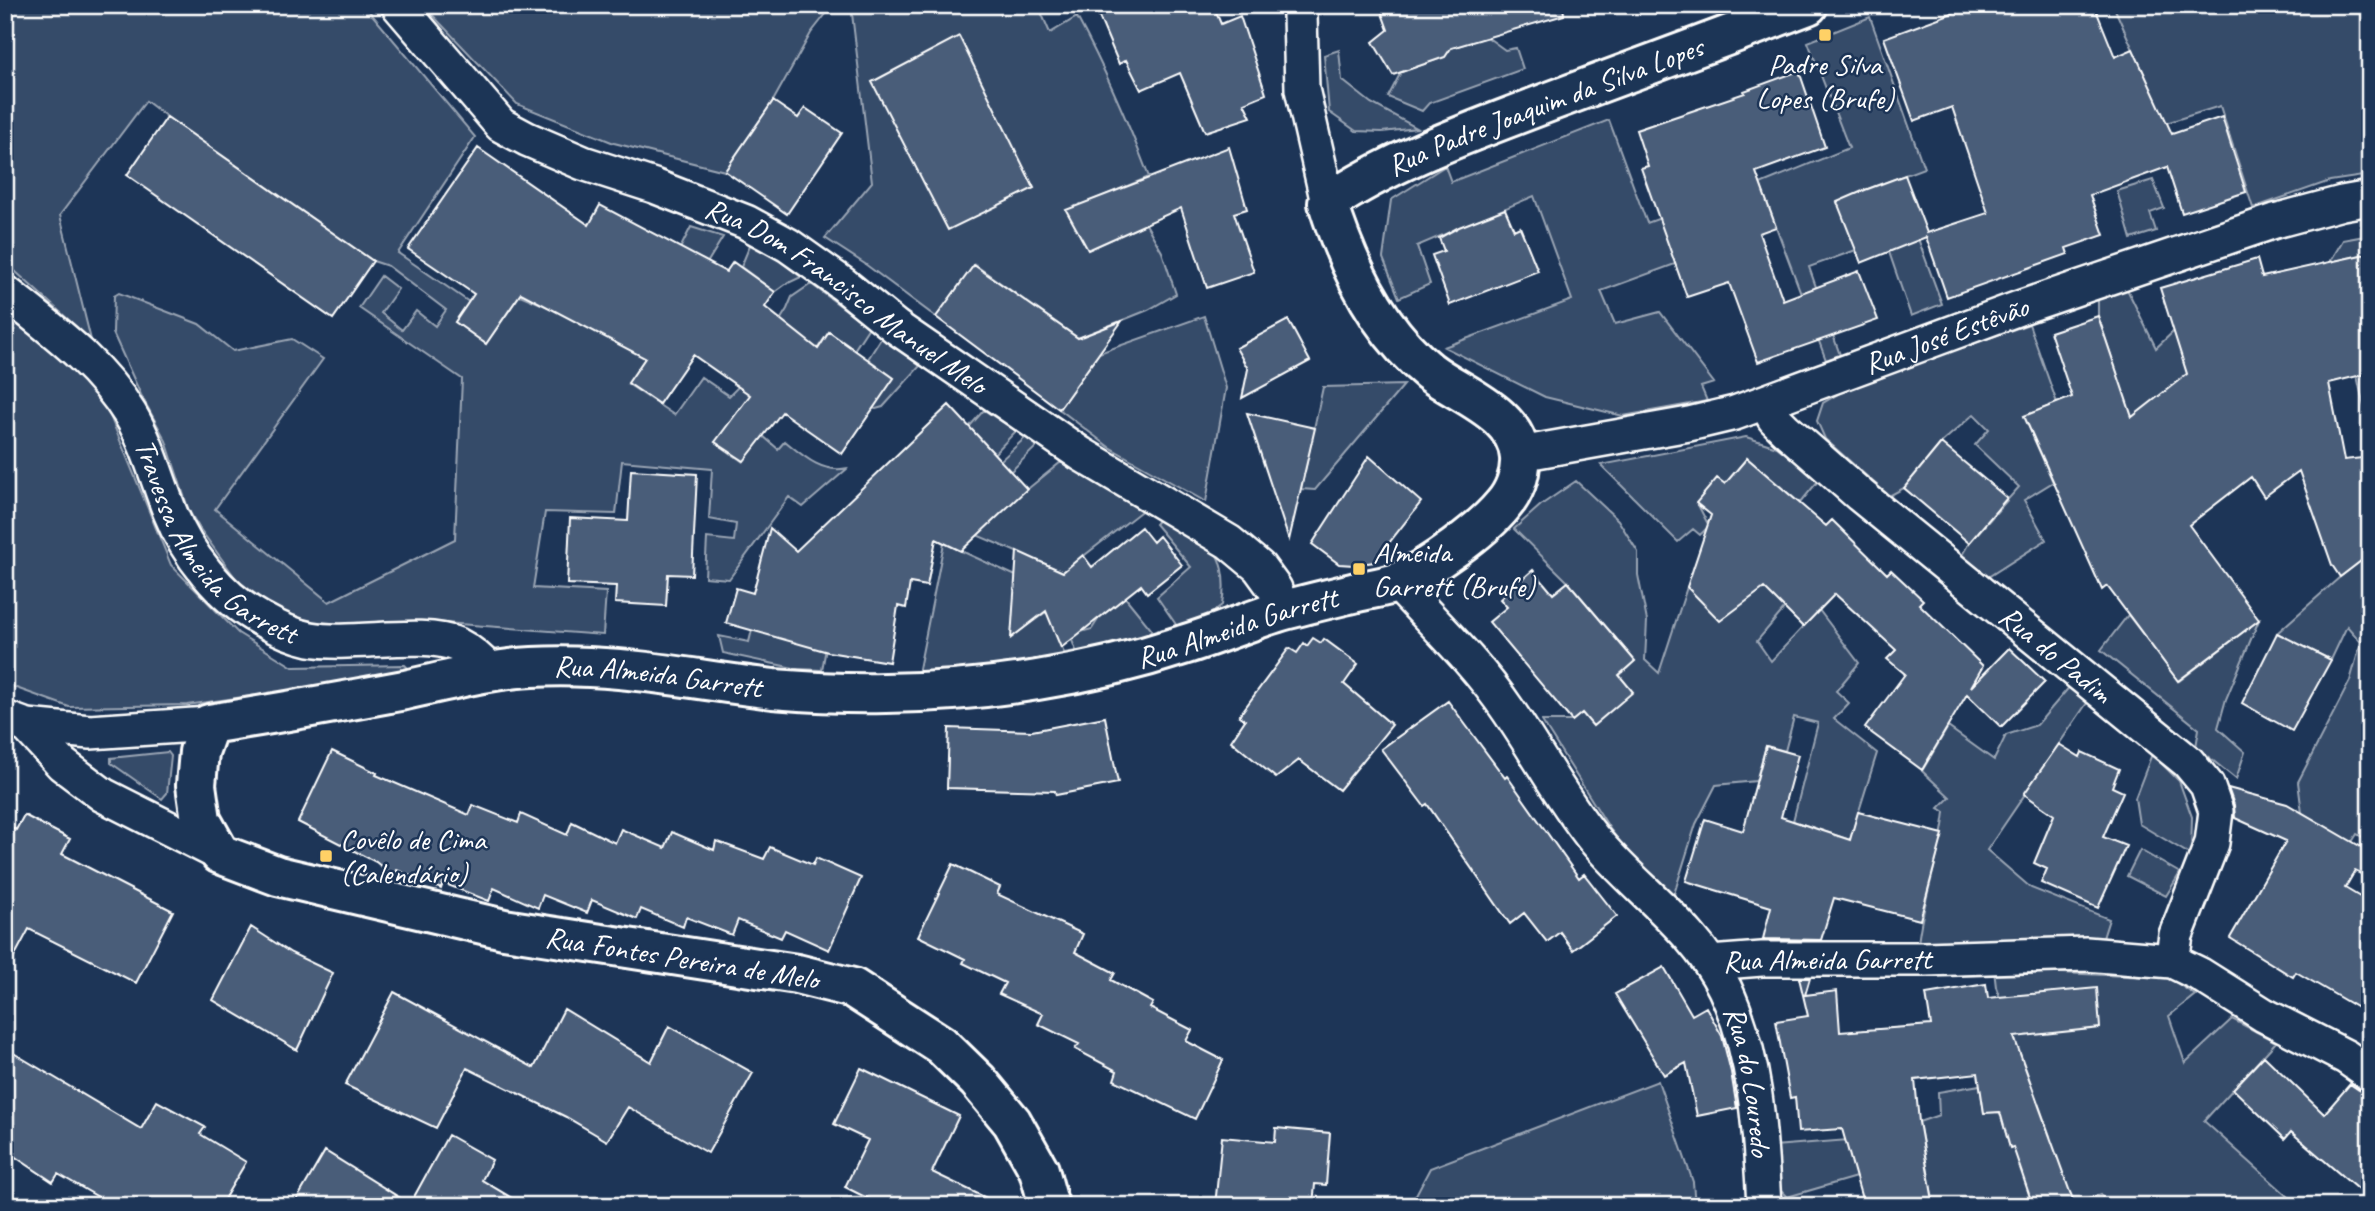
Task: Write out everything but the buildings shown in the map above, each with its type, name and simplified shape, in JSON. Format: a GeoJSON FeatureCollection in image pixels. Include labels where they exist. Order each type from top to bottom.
{"type":"FeatureCollection","features":[{"type":"Feature","properties":{"kind":"street","name":"Rua Dom Francisco Manuel Melo"},"geometry":{"type":"LineString","coordinates":[[398,5],[501,125],[583,163],[654,186],[733,217],[788,245],[843,284],[896,327],[1082,454],[1229,542],[1259,567],[1275,589],[1283,611]]}},
{"type":"Feature","properties":{"kind":"street"},"geometry":{"type":"LineString","coordinates":[[1302,5],[1302,89],[1328,204],[1340,241],[1372,305],[1402,343],[1429,371],[1491,411],[1511,431],[1520,454],[1519,476],[1506,503],[1484,524],[1441,556],[1397,583]]}},
{"type":"Feature","properties":{"kind":"street","name":"Rua Padre Joaquim da Silva Lopes"},"geometry":{"type":"LineString","coordinates":[[1328,204],[1388,168],[1462,135],[1808,5]]}},
{"type":"Feature","properties":{"kind":"street","name":"Rua José Estêvão"},"geometry":{"type":"LineString","coordinates":[[1520,454],[1689,424],[1766,403],[2019,308],[2275,221],[2356,201]]}},
{"type":"Feature","properties":{"kind":"street","name":"Travessa Almeida Garrett"},"geometry":{"type":"LineString","coordinates":[[5,292],[89,360],[108,382],[131,416],[148,452],[170,514],[194,559],[223,590],[259,619],[308,639],[340,642],[439,639],[459,646],[491,671]]}},
{"type":"Feature","properties":{"kind":"street","name":"Rua do Padim"},"geometry":{"type":"LineString","coordinates":[[1766,403],[1774,418],[1822,462],[2188,762],[2207,785],[2216,811],[2212,843],[2176,935],[2172,961]]}},
{"type":"Feature","properties":{"kind":"street","name":"Rua Almeida Garrett"},"geometry":{"type":"LineString","coordinates":[[16,722],[90,732],[209,724],[347,701],[491,671],[530,667],[572,666],[636,670],[835,694],[912,693],[1085,672],[1181,646],[1283,611],[1397,583],[1488,683],[1594,838],[1710,963],[2086,954],[2172,961],[2199,974],[2264,1016],[2346,1057],[2370,1074]]}},
{"type":"Feature","properties":{"kind":"street","name":"Rua Fontes Pereira de Melo"},"geometry":{"type":"LineString","coordinates":[[16,722],[62,764],[103,795],[220,854],[278,876],[504,929],[785,972],[853,988],[941,1045],[978,1081],[1012,1122],[1039,1170],[1049,1206]]}},
{"type":"Feature","properties":{"kind":"street"},"geometry":{"type":"LineString","coordinates":[[209,724],[199,752],[196,785],[201,820],[220,854]]}},
{"type":"Feature","properties":{"kind":"street","name":"Rua do Louredo"},"geometry":{"type":"LineString","coordinates":[[1710,963],[1736,1016],[1751,1069],[1758,1108],[1764,1206]]}},
{"type":"Feature","properties":{"kind":"shaded area"},"geometry":{"type":"Polygon","coordinates":[[[5,5],[364,5],[475,137],[398,253],[469,302],[455,322],[486,343],[520,295],[548,307],[654,300],[691,227],[723,237],[628,384],[674,415],[701,377],[729,396],[740,385],[792,297],[811,284],[869,327],[854,350],[828,333],[788,391],[715,442],[743,462],[763,436],[778,449],[785,441],[821,466],[848,468],[803,507],[789,497],[729,579],[705,577],[707,538],[734,541],[736,524],[709,519],[712,469],[622,461],[616,514],[545,512],[533,588],[606,592],[603,635],[419,621],[309,626],[270,605],[237,580],[189,511],[166,441],[141,395],[113,333],[114,296],[119,293],[199,324],[233,351],[292,339],[323,359],[215,509],[329,602],[455,539],[462,379],[359,308],[381,276],[398,289],[381,313],[402,330],[416,311],[435,326],[446,310],[388,266],[373,261],[146,101],[60,215],[91,340],[5,262],[5,5]]]}},
{"type":"Feature","properties":{"kind":"shaded area"},"geometry":{"type":"Polygon","coordinates":[[[423,5],[833,5],[811,33],[773,101],[725,171],[614,143],[517,104],[423,5]]]}},
{"type":"Feature","properties":{"kind":"shaded area"},"geometry":{"type":"Polygon","coordinates":[[[851,5],[1038,5],[1050,33],[1077,17],[1116,96],[1149,177],[1067,211],[1088,250],[1146,224],[1162,252],[1176,294],[1148,310],[1078,338],[975,265],[936,317],[825,238],[872,182],[851,5]]]}},
{"type":"Feature","properties":{"kind":"shaded area"},"geometry":{"type":"Polygon","coordinates":[[[2113,5],[2370,5],[2370,175],[2330,181],[2253,208],[2220,106],[2166,123],[2113,5]]]}},
{"type":"Feature","properties":{"kind":"shaded area"},"geometry":{"type":"Polygon","coordinates":[[[1870,17],[1924,168],[1865,190],[1856,250],[1809,267],[1840,355],[1826,360],[1760,184],[1849,148],[1808,42],[1870,17]]]}},
{"type":"Feature","properties":{"kind":"shaded area"},"geometry":{"type":"Polygon","coordinates":[[[1487,37],[1505,50],[1516,48],[1523,69],[1429,103],[1422,111],[1388,97],[1401,72],[1445,57],[1451,48],[1487,37]]]}},
{"type":"Feature","properties":{"kind":"shaded area"},"geometry":{"type":"Polygon","coordinates":[[[1339,50],[1342,80],[1371,103],[1417,128],[1382,132],[1356,131],[1329,112],[1324,55],[1339,50]]]}},
{"type":"Feature","properties":{"kind":"shaded area"},"geometry":{"type":"Polygon","coordinates":[[[1609,120],[1647,223],[1702,203],[1686,260],[1601,291],[1615,324],[1660,312],[1714,383],[1701,387],[1707,401],[1623,416],[1545,397],[1444,347],[1572,300],[1534,196],[1417,246],[1430,284],[1399,298],[1383,258],[1391,200],[1445,166],[1451,182],[1609,120]]]}},
{"type":"Feature","properties":{"kind":"shaded area"},"geometry":{"type":"Polygon","coordinates":[[[2153,180],[2164,208],[2150,213],[2156,231],[2131,239],[2117,191],[2153,180]]]}},
{"type":"Feature","properties":{"kind":"shaded area"},"geometry":{"type":"Polygon","coordinates":[[[1913,225],[1942,304],[1911,316],[1889,252],[1913,225]]]}},
{"type":"Feature","properties":{"kind":"shaded area"},"geometry":{"type":"Polygon","coordinates":[[[2370,235],[2370,253],[2330,262],[2343,240],[2370,235]]]}},
{"type":"Feature","properties":{"kind":"shaded area"},"geometry":{"type":"Polygon","coordinates":[[[752,240],[801,277],[775,292],[741,267],[752,240]]]}},
{"type":"Feature","properties":{"kind":"shaded area"},"geometry":{"type":"Polygon","coordinates":[[[2127,289],[2156,348],[2174,331],[2193,369],[2167,389],[2181,410],[2108,452],[2117,373],[2098,316],[2098,299],[2127,289]]]}},
{"type":"Feature","properties":{"kind":"shaded area"},"geometry":{"type":"Polygon","coordinates":[[[5,313],[61,356],[106,406],[171,565],[238,633],[293,667],[405,665],[413,673],[187,705],[69,707],[5,684],[5,313]]]}},
{"type":"Feature","properties":{"kind":"shaded area"},"geometry":{"type":"Polygon","coordinates":[[[1204,316],[1226,388],[1206,502],[1109,447],[1059,409],[1099,353],[1204,316]]]}},
{"type":"Feature","properties":{"kind":"shaded area"},"geometry":{"type":"Polygon","coordinates":[[[2029,324],[2057,403],[2024,416],[2053,482],[2024,500],[2046,540],[1988,577],[1962,555],[1969,543],[2019,487],[1975,445],[1989,429],[1974,414],[1941,443],[1904,488],[1889,496],[1825,439],[1817,421],[1823,403],[1850,387],[2029,324]]]}},
{"type":"Feature","properties":{"kind":"shaded area"},"geometry":{"type":"Polygon","coordinates":[[[882,337],[920,366],[883,407],[876,409],[871,408],[894,378],[868,359],[882,337]]]}},
{"type":"Feature","properties":{"kind":"shaded area"},"geometry":{"type":"Polygon","coordinates":[[[2370,373],[2370,423],[2368,424],[2357,376],[2370,373]]]}},
{"type":"Feature","properties":{"kind":"shaded area"},"geometry":{"type":"Polygon","coordinates":[[[1404,385],[1315,490],[1301,489],[1323,387],[1404,385]]]}},
{"type":"Feature","properties":{"kind":"shaded area"},"geometry":{"type":"Polygon","coordinates":[[[984,410],[1016,431],[994,454],[969,427],[984,410]]]}},
{"type":"Feature","properties":{"kind":"shaded area"},"geometry":{"type":"Polygon","coordinates":[[[1026,437],[1038,445],[1007,475],[1024,492],[1061,462],[1144,509],[1063,572],[972,533],[949,508],[1026,437]]]}},
{"type":"Feature","properties":{"kind":"shaded area"},"geometry":{"type":"Polygon","coordinates":[[[1746,437],[1777,447],[1819,480],[1800,503],[1747,458],[1725,484],[1697,503],[1709,526],[1700,535],[1693,529],[1678,542],[1601,465],[1746,437]]]}},
{"type":"Feature","properties":{"kind":"shaded area"},"geometry":{"type":"Polygon","coordinates":[[[1576,481],[1618,520],[1638,552],[1638,575],[1647,621],[1645,660],[1659,673],[1687,587],[1720,620],[1755,575],[1785,608],[1757,641],[1771,661],[1819,610],[1859,663],[1836,691],[1849,703],[1834,719],[1877,753],[1850,840],[1793,821],[1818,723],[1794,717],[1785,751],[1766,746],[1756,781],[1716,785],[1696,824],[1674,894],[1641,869],[1610,829],[1542,721],[1572,721],[1635,661],[1568,582],[1514,529],[1541,505],[1576,481]]]}},
{"type":"Feature","properties":{"kind":"shaded area"},"geometry":{"type":"Polygon","coordinates":[[[1160,518],[1216,553],[1223,572],[1222,605],[1201,619],[1184,625],[1177,626],[1157,597],[1191,567],[1155,524],[1160,518]]]}},
{"type":"Feature","properties":{"kind":"shaded area"},"geometry":{"type":"Polygon","coordinates":[[[944,543],[1042,588],[1017,633],[1046,612],[1059,627],[1055,633],[1064,653],[1076,651],[1070,635],[1092,629],[1099,618],[1125,597],[1151,629],[1150,635],[1077,656],[974,671],[918,674],[944,543]]]}},
{"type":"Feature","properties":{"kind":"shaded area"},"geometry":{"type":"Polygon","coordinates":[[[2370,554],[2370,841],[2357,834],[2352,842],[2302,813],[2298,782],[2350,681],[2361,642],[2347,626],[2331,660],[2277,633],[2370,554]]]}},
{"type":"Feature","properties":{"kind":"shaded area"},"geometry":{"type":"Polygon","coordinates":[[[2128,615],[2179,681],[2259,620],[2226,699],[2218,728],[2245,752],[2236,779],[2196,747],[2199,729],[2101,650],[2128,615]]]}},
{"type":"Feature","properties":{"kind":"shaded area"},"geometry":{"type":"Polygon","coordinates":[[[831,621],[822,670],[798,669],[723,653],[719,636],[749,642],[752,630],[831,621]]]}},
{"type":"Feature","properties":{"kind":"shaded area"},"geometry":{"type":"Polygon","coordinates":[[[2071,685],[2089,700],[1987,850],[2031,888],[2109,919],[2103,938],[1918,944],[1943,829],[1945,812],[1939,808],[1950,797],[1922,771],[1948,727],[1994,760],[2006,735],[2037,725],[2071,685]]]}},
{"type":"Feature","properties":{"kind":"shaded area"},"geometry":{"type":"Polygon","coordinates":[[[168,752],[171,756],[167,793],[162,799],[111,763],[111,758],[168,752]]]}},
{"type":"Feature","properties":{"kind":"shaded area"},"geometry":{"type":"Polygon","coordinates":[[[2152,754],[2179,781],[2192,817],[2191,855],[2139,824],[2135,798],[2152,754]]]}},
{"type":"Feature","properties":{"kind":"shaded area"},"geometry":{"type":"Polygon","coordinates":[[[2140,850],[2180,873],[2166,896],[2127,876],[2140,850]]]}},
{"type":"Feature","properties":{"kind":"shaded area"},"geometry":{"type":"Polygon","coordinates":[[[1994,970],[2169,978],[2195,995],[2169,1016],[2185,1063],[2232,1019],[2276,1042],[2204,1121],[2299,1206],[2106,1206],[2101,1194],[2075,1204],[2071,1194],[2028,1206],[1934,1206],[1919,1122],[1939,1115],[1938,1092],[1980,1085],[1984,1113],[2000,1112],[2010,1148],[2050,1136],[1996,987],[1994,970]]]}},
{"type":"Feature","properties":{"kind":"shaded area"},"geometry":{"type":"Polygon","coordinates":[[[1658,1081],[1693,1182],[1695,1206],[1410,1206],[1430,1168],[1658,1081]]]}},
{"type":"Feature","properties":{"kind":"shaded area"},"geometry":{"type":"Polygon","coordinates":[[[1848,1140],[1856,1177],[1787,1197],[1775,1185],[1774,1146],[1848,1140]]]}},
{"type":"Feature","properties":{"kind":"place","name":"Padre Silva Lopes (Brufe)"},"geometry":{"type":"Point","coordinates":[1825,35]}},
{"type":"Feature","properties":{"kind":"place","name":"Almeida Garrett (Brufe)"},"geometry":{"type":"Point","coordinates":[1359,569]}},
{"type":"Feature","properties":{"kind":"place","name":"Covêlo de Cima (Calendário)"},"geometry":{"type":"Point","coordinates":[326,856]}}]}
